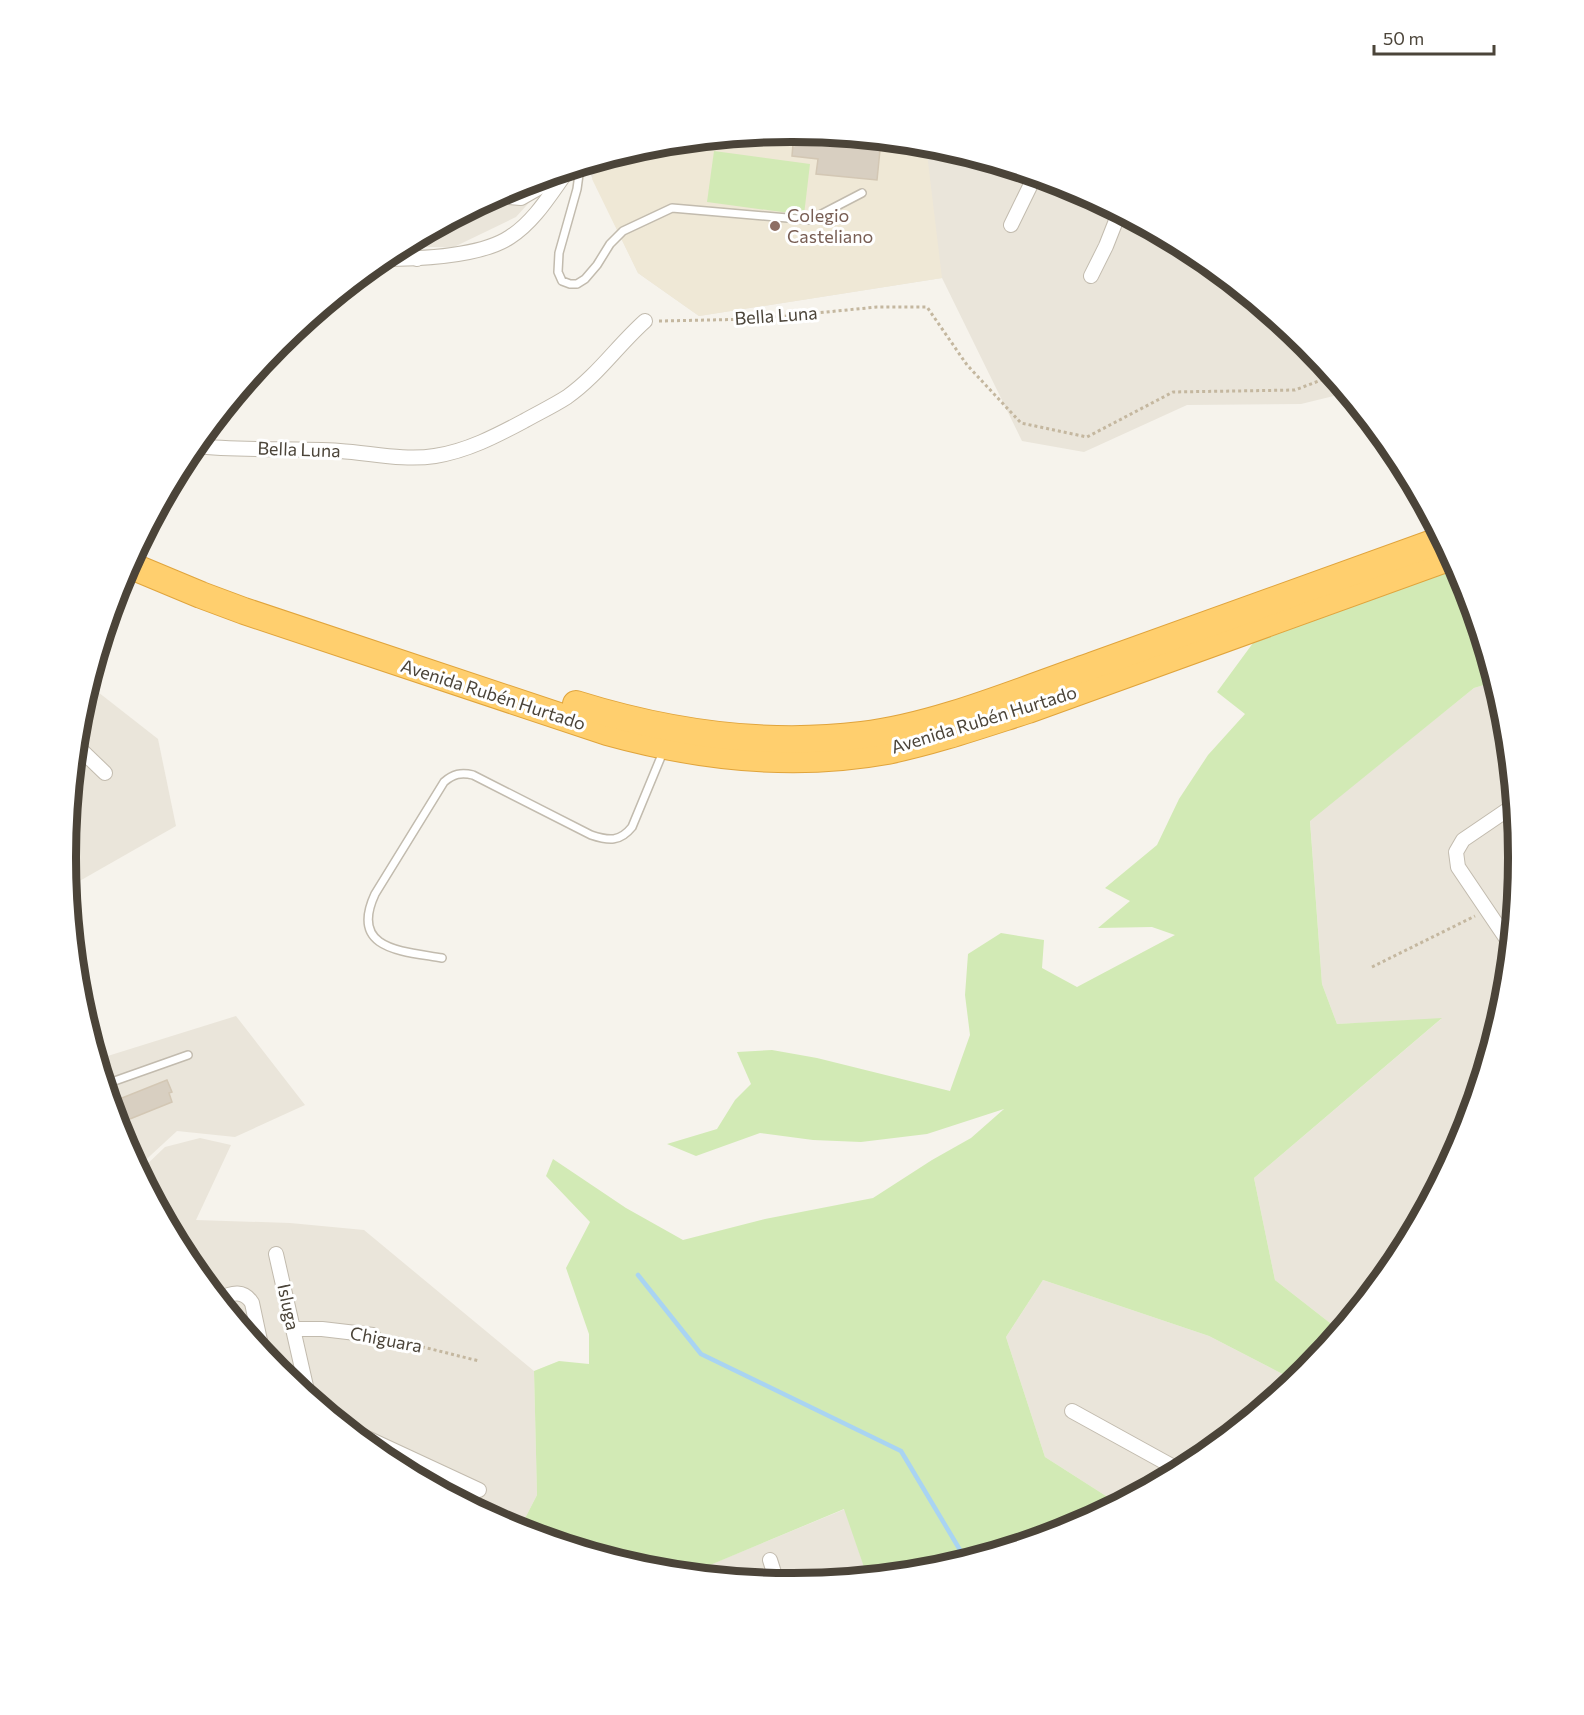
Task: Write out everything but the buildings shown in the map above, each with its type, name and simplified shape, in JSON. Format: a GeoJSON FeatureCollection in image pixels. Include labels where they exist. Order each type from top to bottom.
{"type":"FeatureCollection","features":[{"type":"Feature","properties":{"kind":"highway","name":"Avenida Rubén Hurtado"},"geometry":{"type":"LineString","coordinates":[[145,553],[243,592],[593,710],[640,723],[724,737],[787,740],[864,735],[900,729],[944,716],[1435,542]]}},
{"type":"Feature","properties":{"kind":"highway","name":"Avenida Rubén Hurtado"},"geometry":{"type":"LineString","coordinates":[[138,569],[244,611],[607,732],[665,747],[721,755],[796,759],[869,754],[911,745],[1028,710],[1442,560]]}},
{"type":"Feature","properties":{"kind":"street"},"geometry":{"type":"LineString","coordinates":[[400,259],[453,254],[491,246],[510,237],[527,223],[564,179]]}},
{"type":"Feature","properties":{"kind":"street"},"geometry":{"type":"LineString","coordinates":[[1011,225],[1031,183]]}},
{"type":"Feature","properties":{"kind":"street"},"geometry":{"type":"LineString","coordinates":[[516,197],[521,198],[538,189]]}},
{"type":"Feature","properties":{"kind":"street"},"geometry":{"type":"LineString","coordinates":[[1091,276],[1116,220]]}},
{"type":"Feature","properties":{"kind":"street"},"geometry":{"type":"LineString","coordinates":[[412,252],[417,259]]}},
{"type":"Feature","properties":{"kind":"street","name":"Bella Luna"},"geometry":{"type":"LineString","coordinates":[[206,447],[341,451],[413,457],[459,451],[501,433],[568,396],[590,378],[628,336],[645,321]]}},
{"type":"Feature","properties":{"kind":"street"},"geometry":{"type":"LineString","coordinates":[[85,754],[105,774]]}},
{"type":"Feature","properties":{"kind":"street"},"geometry":{"type":"LineString","coordinates":[[1503,934],[1458,867],[1456,852],[1463,840],[1506,811]]}},
{"type":"Feature","properties":{"kind":"street","name":"Isluga"},"geometry":{"type":"LineString","coordinates":[[276,1254],[305,1381]]}},
{"type":"Feature","properties":{"kind":"street","name":"Isluga"},"geometry":{"type":"LineString","coordinates":[[226,1295],[237,1293],[249,1298],[259,1334]]}},
{"type":"Feature","properties":{"kind":"street","name":"Chiguara"},"geometry":{"type":"LineString","coordinates":[[293,1329],[322,1329],[374,1335]]}},
{"type":"Feature","properties":{"kind":"street"},"geometry":{"type":"LineString","coordinates":[[1072,1411],[1170,1465]]}},
{"type":"Feature","properties":{"kind":"street"},"geometry":{"type":"LineString","coordinates":[[388,1448],[479,1490]]}},
{"type":"Feature","properties":{"kind":"street"},"geometry":{"type":"LineString","coordinates":[[770,1560],[774,1572]]}},
{"type":"Feature","properties":{"kind":"lane"},"geometry":{"type":"LineString","coordinates":[[574,176],[577,189],[560,253],[558,272],[562,281],[570,284],[577,284],[585,279],[610,244],[623,231],[672,208],[810,220],[862,193]]}},
{"type":"Feature","properties":{"kind":"lane"},"geometry":{"type":"LineString","coordinates":[[442,958],[405,952],[380,943],[368,928],[367,917],[375,894],[444,782],[459,773],[473,774],[591,835],[609,840],[626,835],[632,827],[665,747]]}},
{"type":"Feature","properties":{"kind":"lane"},"geometry":{"type":"LineString","coordinates":[[112,1082],[188,1055]]}},
{"type":"Feature","properties":{"kind":"path","name":"Bella Luna"},"geometry":{"type":"LineString","coordinates":[[645,321],[756,319],[877,307],[927,307],[967,365],[1021,423],[1087,436],[1173,392],[1295,390],[1324,379]]}},
{"type":"Feature","properties":{"kind":"path"},"geometry":{"type":"LineString","coordinates":[[1372,967],[1487,910]]}},
{"type":"Feature","properties":{"kind":"path","name":"Chiguara"},"geometry":{"type":"LineString","coordinates":[[374,1335],[479,1361]]}},
{"type":"Feature","properties":{"kind":"shaded area"},"geometry":{"type":"Polygon","coordinates":[[[792,142],[839,144],[885,148],[932,156],[977,166],[1066,196],[1150,238],[1228,290],[1264,320],[1298,352],[1338,395],[1301,404],[1187,405],[1084,452],[1022,441],[942,278],[699,316],[638,273],[589,172],[652,156],[699,148],[745,144],[792,142]]]}},
{"type":"Feature","properties":{"kind":"shaded area","name":"Colegio Casteliano"},"geometry":{"type":"Polygon","coordinates":[[[792,142],[839,144],[885,148],[927,155],[942,278],[699,316],[638,273],[592,179],[597,169],[607,166],[699,148],[745,144],[792,142]]]}},
{"type":"Feature","properties":{"kind":"shaded area"},"geometry":{"type":"Polygon","coordinates":[[[543,187],[516,217],[454,247],[420,247],[476,216],[543,187]]]}},
{"type":"Feature","properties":{"kind":"shaded area"},"geometry":{"type":"Polygon","coordinates":[[[1486,684],[1494,718],[1506,811],[1508,857],[1506,904],[1494,997],[1470,1087],[1434,1174],[1387,1255],[1333,1325],[1275,1280],[1254,1178],[1441,1019],[1337,1024],[1322,984],[1310,820],[1474,688],[1486,684]]]}},
{"type":"Feature","properties":{"kind":"shaded area"},"geometry":{"type":"Polygon","coordinates":[[[96,691],[158,739],[176,826],[77,882],[78,811],[90,718],[96,691]]]}},
{"type":"Feature","properties":{"kind":"shaded area"},"geometry":{"type":"Polygon","coordinates":[[[236,1016],[305,1105],[235,1137],[177,1131],[144,1161],[114,1087],[105,1057],[236,1016]]]}},
{"type":"Feature","properties":{"kind":"shaded area"},"geometry":{"type":"Polygon","coordinates":[[[200,1138],[231,1145],[196,1220],[290,1223],[364,1230],[534,1371],[537,1495],[524,1521],[434,1477],[394,1452],[356,1425],[286,1363],[224,1293],[172,1215],[146,1165],[165,1147],[200,1138]]]}},
{"type":"Feature","properties":{"kind":"shaded area"},"geometry":{"type":"Polygon","coordinates":[[[1043,1280],[1209,1336],[1285,1375],[1228,1425],[1190,1452],[1110,1498],[1045,1457],[1006,1337],[1043,1280]]]}},
{"type":"Feature","properties":{"kind":"shaded area"},"geometry":{"type":"Polygon","coordinates":[[[845,1509],[865,1569],[792,1573],[703,1567],[845,1509]]]}},
{"type":"Feature","properties":{"kind":"green space"},"geometry":{"type":"Polygon","coordinates":[[[714,151],[810,164],[804,215],[707,202],[714,151]]]}},
{"type":"Feature","properties":{"kind":"green space"},"geometry":{"type":"Polygon","coordinates":[[[1448,572],[1470,628],[1486,684],[1474,688],[1310,821],[1322,984],[1337,1024],[1442,1018],[1254,1178],[1275,1280],[1333,1325],[1285,1375],[1209,1336],[1043,1280],[1006,1337],[1045,1457],[1110,1498],[1066,1519],[977,1549],[932,1559],[865,1569],[844,1509],[704,1567],[607,1549],[524,1521],[537,1495],[534,1371],[559,1361],[589,1364],[589,1334],[566,1268],[590,1222],[546,1176],[553,1159],[626,1208],[683,1240],[765,1219],[873,1198],[971,1138],[1004,1109],[927,1134],[861,1142],[813,1140],[760,1133],[696,1156],[667,1144],[717,1129],[735,1100],[751,1084],[737,1052],[772,1050],[817,1058],[950,1091],[970,1035],[965,995],[968,954],[1001,933],[1044,940],[1042,968],[1077,987],[1175,935],[1152,927],[1098,928],[1130,901],[1105,888],[1157,845],[1179,799],[1208,755],[1245,714],[1217,692],[1253,643],[1448,572]]]}},
{"type":"Feature","properties":{"kind":"waterway"},"geometry":{"type":"LineString","coordinates":[[638,1275],[701,1354],[901,1451],[961,1552]]}},
{"type":"Feature","properties":{"kind":"place","name":"Colegio Casteliano"},"geometry":{"type":"Point","coordinates":[775,226]}}]}
